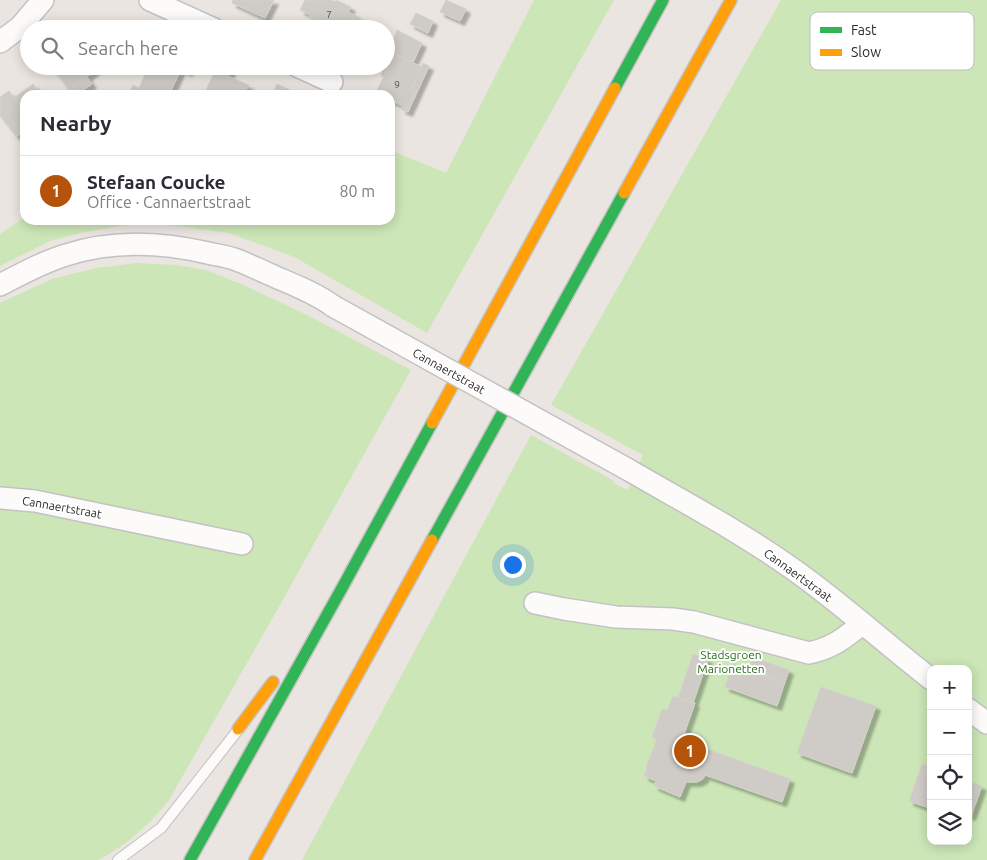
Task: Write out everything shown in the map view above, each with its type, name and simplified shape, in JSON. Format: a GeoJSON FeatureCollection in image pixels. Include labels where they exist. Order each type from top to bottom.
{"type":"FeatureCollection","features":[{"type":"Feature","properties":{"kind":"highway"},"geometry":{"type":"LineString","coordinates":[[190,860],[342,588],[663,0]]}},
{"type":"Feature","properties":{"kind":"highway"},"geometry":{"type":"LineString","coordinates":[[255,860],[731,0]]}},
{"type":"Feature","properties":{"kind":"highway"},"geometry":{"type":"LineString","coordinates":[[290,659],[342,588]]}},
{"type":"Feature","properties":{"kind":"highway"},"geometry":{"type":"LineString","coordinates":[[238,729],[278,674]]}},
{"type":"Feature","properties":{"kind":"highway"},"geometry":{"type":"LineString","coordinates":[[293,813],[313,758]]}},
{"type":"Feature","properties":{"kind":"street"},"geometry":{"type":"LineString","coordinates":[[26,20],[43,0]]}},
{"type":"Feature","properties":{"kind":"street"},"geometry":{"type":"LineString","coordinates":[[150,0],[194,20]]}},
{"type":"Feature","properties":{"kind":"street"},"geometry":{"type":"LineString","coordinates":[[0,42],[20,27]]}},
{"type":"Feature","properties":{"kind":"street"},"geometry":{"type":"LineString","coordinates":[[317,75],[332,82]]}},
{"type":"Feature","properties":{"kind":"street","name":"Cannaertstraat"},"geometry":{"type":"LineString","coordinates":[[0,285],[42,264],[66,255],[107,246],[139,244],[184,247],[233,259],[323,299],[737,532],[796,571],[927,676]]}},
{"type":"Feature","properties":{"kind":"street","name":"Cannaertstraat"},"geometry":{"type":"LineString","coordinates":[[0,498],[35,500],[242,544]]}},
{"type":"Feature","properties":{"kind":"street"},"geometry":{"type":"LineString","coordinates":[[535,602],[564,609],[616,617],[673,619],[694,622],[810,653],[821,651],[836,644],[862,624]]}},
{"type":"Feature","properties":{"kind":"street"},"geometry":{"type":"LineString","coordinates":[[969,710],[987,723]]}},
{"type":"Feature","properties":{"kind":"lane"},"geometry":{"type":"LineString","coordinates":[[118,860],[161,828],[238,729]]}},
{"type":"Feature","properties":{"kind":"green space"},"geometry":{"type":"Polygon","coordinates":[[[534,0],[614,0],[427,333],[294,257],[229,233],[171,225],[395,225],[395,152],[446,173],[534,0]]]}},
{"type":"Feature","properties":{"kind":"green space","name":"Stadsgroen Marionetten"},"geometry":{"type":"Polygon","coordinates":[[[781,0],[987,0],[987,860],[302,860],[531,435],[628,490],[643,455],[551,405],[781,0]]]}},
{"type":"Feature","properties":{"kind":"green space"},"geometry":{"type":"Polygon","coordinates":[[[20,220],[20,225],[125,225],[50,241],[0,266],[0,234],[20,220]]]}},
{"type":"Feature","properties":{"kind":"green space"},"geometry":{"type":"Polygon","coordinates":[[[138,263],[176,265],[206,270],[307,315],[411,370],[271,621],[169,800],[162,809],[128,841],[98,860],[0,860],[0,303],[52,279],[96,268],[138,263]]]}},
{"type":"Feature","properties":{"kind":"building"},"geometry":{"type":"Polygon","coordinates":[[[233,0],[274,0],[265,18],[232,3],[233,0]]]}},
{"type":"Feature","properties":{"kind":"building"},"geometry":{"type":"Polygon","coordinates":[[[305,0],[331,0],[335,2],[336,0],[351,7],[348,12],[361,18],[360,20],[313,20],[309,18],[310,15],[300,10],[305,0]]]}},
{"type":"Feature","properties":{"kind":"building"},"geometry":{"type":"Polygon","coordinates":[[[446,0],[466,9],[460,21],[440,12],[446,0]]]}},
{"type":"Feature","properties":{"kind":"building"},"geometry":{"type":"Polygon","coordinates":[[[416,13],[433,21],[428,33],[410,24],[416,13]]]}},
{"type":"Feature","properties":{"kind":"building"},"geometry":{"type":"Polygon","coordinates":[[[397,30],[422,43],[413,62],[395,54],[395,36],[397,30]]]}},
{"type":"Feature","properties":{"kind":"building"},"geometry":{"type":"Polygon","coordinates":[[[395,54],[422,67],[411,90],[415,92],[407,108],[395,102],[395,90],[377,90],[384,75],[395,75],[395,54]]]}},
{"type":"Feature","properties":{"kind":"building"},"geometry":{"type":"Polygon","coordinates":[[[423,63],[429,66],[408,112],[401,109],[403,106],[407,108],[415,92],[411,90],[423,63]]]}},
{"type":"Feature","properties":{"kind":"building"},"geometry":{"type":"Polygon","coordinates":[[[58,75],[89,75],[69,90],[58,75]]]}},
{"type":"Feature","properties":{"kind":"building"},"geometry":{"type":"Polygon","coordinates":[[[145,75],[178,75],[171,90],[131,90],[133,85],[139,88],[145,75]]]}},
{"type":"Feature","properties":{"kind":"building"},"geometry":{"type":"Polygon","coordinates":[[[213,75],[229,75],[249,84],[246,90],[206,90],[213,75]]]}},
{"type":"Feature","properties":{"kind":"building"},"geometry":{"type":"Polygon","coordinates":[[[87,77],[92,84],[83,90],[72,90],[71,88],[87,77]]]}},
{"type":"Feature","properties":{"kind":"building"},"geometry":{"type":"Polygon","coordinates":[[[33,84],[38,90],[25,90],[33,84]]]}},
{"type":"Feature","properties":{"kind":"building"},"geometry":{"type":"Polygon","coordinates":[[[277,84],[290,90],[274,90],[277,84]]]}},
{"type":"Feature","properties":{"kind":"building"},"geometry":{"type":"Polygon","coordinates":[[[9,91],[14,98],[20,94],[20,134],[16,136],[0,116],[0,97],[9,91]]]}},
{"type":"Feature","properties":{"kind":"building"},"geometry":{"type":"Polygon","coordinates":[[[693,654],[708,659],[693,703],[678,698],[693,654]]]}},
{"type":"Feature","properties":{"kind":"building"},"geometry":{"type":"Polygon","coordinates":[[[753,657],[789,670],[785,682],[749,669],[753,657]]]}},
{"type":"Feature","properties":{"kind":"building"},"geometry":{"type":"Polygon","coordinates":[[[733,664],[785,682],[777,706],[725,687],[733,664]]]}},
{"type":"Feature","properties":{"kind":"building"},"geometry":{"type":"Polygon","coordinates":[[[821,687],[876,706],[852,773],[797,753],[821,687]]]}},
{"type":"Feature","properties":{"kind":"building"},"geometry":{"type":"Polygon","coordinates":[[[673,696],[695,703],[682,740],[790,779],[782,802],[705,775],[703,779],[697,782],[686,782],[680,797],[654,786],[656,781],[644,776],[657,739],[652,737],[662,709],[667,710],[673,696]]]}},
{"type":"Feature","properties":{"kind":"building"},"geometry":{"type":"Polygon","coordinates":[[[922,764],[927,766],[927,807],[909,801],[922,764]]]}},
{"type":"Feature","properties":{"kind":"building"},"geometry":{"type":"Polygon","coordinates":[[[972,782],[982,786],[972,813],[972,782]]]}},
{"type":"Feature","properties":{"kind":"traffic: fast"},"geometry":{"type":"LineString","coordinates":[[615,88],[663,0]]}},
{"type":"Feature","properties":{"kind":"traffic: fast"},"geometry":{"type":"LineString","coordinates":[[432,540],[624,193]]}},
{"type":"Feature","properties":{"kind":"traffic: fast"},"geometry":{"type":"LineString","coordinates":[[190,860],[432,423]]}},
{"type":"Feature","properties":{"kind":"traffic: slow"},"geometry":{"type":"LineString","coordinates":[[624,193],[731,0]]}},
{"type":"Feature","properties":{"kind":"traffic: slow"},"geometry":{"type":"LineString","coordinates":[[432,423],[615,88]]}},
{"type":"Feature","properties":{"kind":"traffic: slow"},"geometry":{"type":"LineString","coordinates":[[255,860],[432,540]]}},
{"type":"Feature","properties":{"kind":"traffic: slow"},"geometry":{"type":"LineString","coordinates":[[238,729],[273,682]]}},
{"type":"Feature","properties":{"kind":"place","name":"Stefaan Coucke"},"geometry":{"type":"Point","coordinates":[690,751]}}]}
